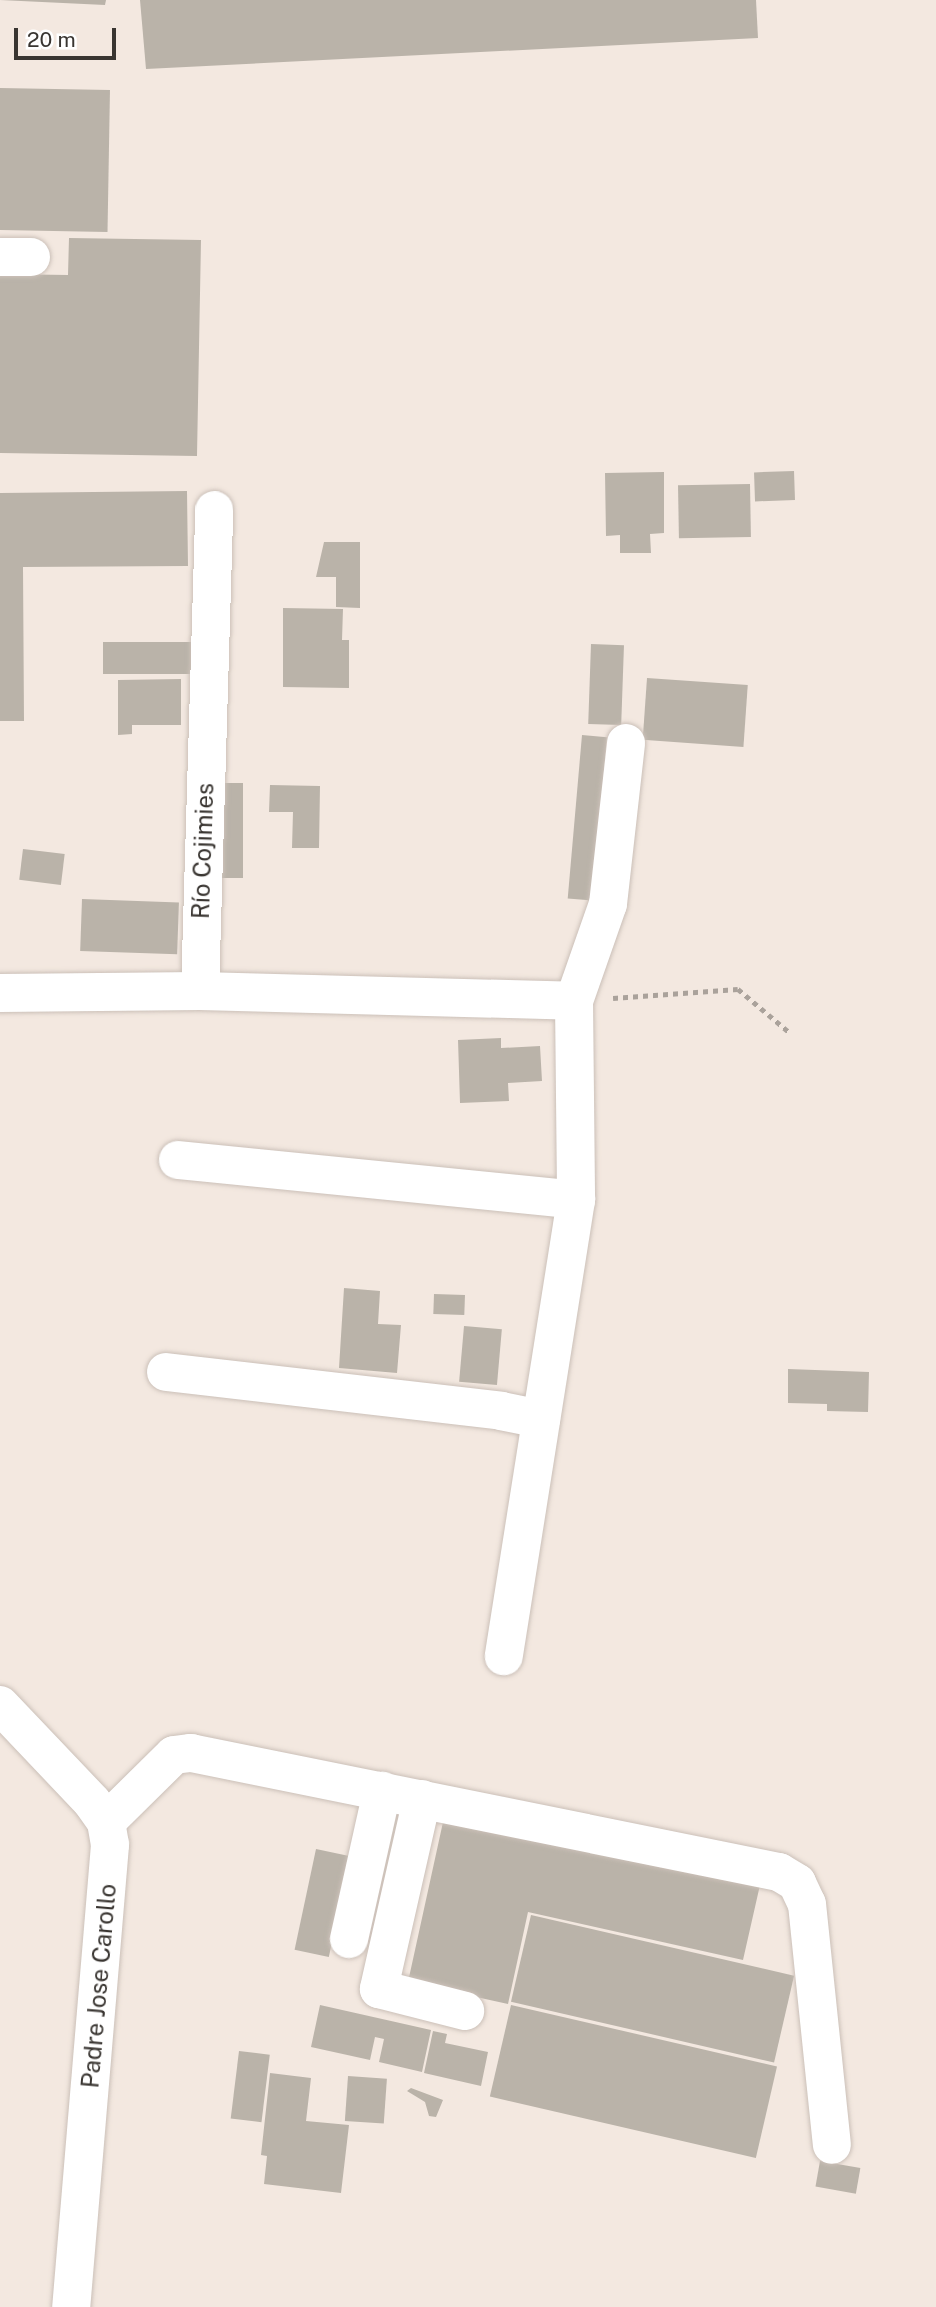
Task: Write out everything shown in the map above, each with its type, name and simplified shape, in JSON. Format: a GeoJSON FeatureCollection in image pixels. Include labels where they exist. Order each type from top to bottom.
{"type":"FeatureCollection","features":[{"type":"Feature","properties":{"kind":"street","name":"Río Cojimies"},"geometry":{"type":"LineString","coordinates":[[200,991],[214,510]]}},
{"type":"Feature","properties":{"kind":"street"},"geometry":{"type":"LineString","coordinates":[[504,1656],[576,1200],[574,1001],[608,904],[626,743]]}},
{"type":"Feature","properties":{"kind":"street"},"geometry":{"type":"LineString","coordinates":[[0,993],[200,991],[574,1001]]}},
{"type":"Feature","properties":{"kind":"street"},"geometry":{"type":"LineString","coordinates":[[178,1160],[576,1200]]}},
{"type":"Feature","properties":{"kind":"street"},"geometry":{"type":"LineString","coordinates":[[166,1373],[501,1411],[541,1419]]}},
{"type":"Feature","properties":{"kind":"street"},"geometry":{"type":"LineString","coordinates":[[0,1705],[106,1822],[174,1755],[191,1754],[779,1872],[797,1883],[807,1904],[832,2145]]}},
{"type":"Feature","properties":{"kind":"street"},"geometry":{"type":"LineString","coordinates":[[349,1939],[382,1791]]}},
{"type":"Feature","properties":{"kind":"street"},"geometry":{"type":"LineString","coordinates":[[422,1799],[379,1989],[465,2011]]}},
{"type":"Feature","properties":{"kind":"street","name":"Padre Jose Carollo"},"geometry":{"type":"LineString","coordinates":[[71,2307],[108,1882],[110,1845],[106,1822]]}},
{"type":"Feature","properties":{"kind":"path"},"geometry":{"type":"LineString","coordinates":[[574,1001],[738,989],[789,1032]]}},
{"type":"Feature","properties":{"kind":"building"},"geometry":{"type":"Polygon","coordinates":[[[0,0],[106,0],[105,5],[0,0]]]}},
{"type":"Feature","properties":{"kind":"building"},"geometry":{"type":"Polygon","coordinates":[[[140,0],[756,0],[758,38],[146,69],[140,0]]]}},
{"type":"Feature","properties":{"kind":"building"},"geometry":{"type":"Polygon","coordinates":[[[0,88],[110,90],[108,232],[0,230],[0,88]]]}},
{"type":"Feature","properties":{"kind":"building"},"geometry":{"type":"Polygon","coordinates":[[[69,238],[201,240],[197,456],[0,453],[0,274],[68,275],[69,238]]]}},
{"type":"Feature","properties":{"kind":"building"},"geometry":{"type":"Polygon","coordinates":[[[794,471],[795,500],[755,501],[754,472],[794,471]]]}},
{"type":"Feature","properties":{"kind":"building"},"geometry":{"type":"Polygon","coordinates":[[[664,472],[664,533],[650,534],[651,553],[620,553],[620,535],[606,536],[605,473],[664,472]]]}},
{"type":"Feature","properties":{"kind":"building"},"geometry":{"type":"Polygon","coordinates":[[[750,484],[751,537],[679,538],[678,485],[750,484]]]}},
{"type":"Feature","properties":{"kind":"building"},"geometry":{"type":"Polygon","coordinates":[[[187,491],[188,566],[23,567],[24,721],[0,721],[0,493],[187,491]]]}},
{"type":"Feature","properties":{"kind":"building"},"geometry":{"type":"Polygon","coordinates":[[[324,542],[360,542],[360,608],[336,607],[336,577],[316,577],[324,542]]]}},
{"type":"Feature","properties":{"kind":"building"},"geometry":{"type":"Polygon","coordinates":[[[283,608],[343,609],[342,640],[349,640],[349,688],[283,687],[283,608]]]}},
{"type":"Feature","properties":{"kind":"building"},"geometry":{"type":"Polygon","coordinates":[[[103,642],[195,642],[195,674],[103,674],[103,642]]]}},
{"type":"Feature","properties":{"kind":"building"},"geometry":{"type":"Polygon","coordinates":[[[591,644],[624,645],[621,725],[588,724],[591,644]]]}},
{"type":"Feature","properties":{"kind":"building"},"geometry":{"type":"Polygon","coordinates":[[[647,678],[748,685],[743,747],[643,740],[647,678]]]}},
{"type":"Feature","properties":{"kind":"building"},"geometry":{"type":"Polygon","coordinates":[[[181,679],[181,725],[132,725],[132,734],[118,735],[118,680],[181,679]]]}},
{"type":"Feature","properties":{"kind":"building"},"geometry":{"type":"Polygon","coordinates":[[[582,735],[607,737],[593,901],[568,898],[582,735]]]}},
{"type":"Feature","properties":{"kind":"building"},"geometry":{"type":"Polygon","coordinates":[[[222,783],[243,783],[243,878],[222,878],[222,783]]]}},
{"type":"Feature","properties":{"kind":"building"},"geometry":{"type":"Polygon","coordinates":[[[270,785],[320,786],[319,848],[292,848],[293,812],[269,812],[270,785]]]}},
{"type":"Feature","properties":{"kind":"building"},"geometry":{"type":"Polygon","coordinates":[[[23,849],[65,854],[61,885],[19,880],[23,849]]]}},
{"type":"Feature","properties":{"kind":"building"},"geometry":{"type":"Polygon","coordinates":[[[82,899],[179,902],[177,954],[80,951],[82,899]]]}},
{"type":"Feature","properties":{"kind":"building"},"geometry":{"type":"Polygon","coordinates":[[[501,1038],[501,1048],[540,1046],[542,1081],[508,1083],[509,1101],[460,1103],[458,1040],[501,1038]]]}},
{"type":"Feature","properties":{"kind":"building"},"geometry":{"type":"Polygon","coordinates":[[[344,1288],[380,1291],[378,1324],[401,1325],[397,1373],[339,1368],[344,1288]]]}},
{"type":"Feature","properties":{"kind":"building"},"geometry":{"type":"Polygon","coordinates":[[[434,1294],[465,1295],[464,1315],[433,1314],[434,1294]]]}},
{"type":"Feature","properties":{"kind":"building"},"geometry":{"type":"Polygon","coordinates":[[[464,1326],[502,1329],[497,1385],[459,1382],[464,1326]]]}},
{"type":"Feature","properties":{"kind":"building"},"geometry":{"type":"Polygon","coordinates":[[[788,1369],[869,1372],[868,1412],[827,1411],[827,1404],[788,1403],[788,1369]]]}},
{"type":"Feature","properties":{"kind":"building"},"geometry":{"type":"Polygon","coordinates":[[[445,1813],[760,1885],[743,1960],[528,1912],[508,2004],[408,1982],[445,1813]]]}},
{"type":"Feature","properties":{"kind":"building"},"geometry":{"type":"Polygon","coordinates":[[[316,1849],[350,1856],[329,1957],[295,1950],[316,1849]]]}},
{"type":"Feature","properties":{"kind":"building"},"geometry":{"type":"Polygon","coordinates":[[[531,1915],[794,1976],[774,2062],[511,2002],[531,1915]]]}},
{"type":"Feature","properties":{"kind":"building"},"geometry":{"type":"Polygon","coordinates":[[[320,2005],[431,2030],[422,2072],[379,2062],[384,2039],[375,2037],[370,2060],[311,2047],[320,2005]]]}},
{"type":"Feature","properties":{"kind":"building"},"geometry":{"type":"Polygon","coordinates":[[[511,2005],[777,2066],[756,2158],[490,2097],[511,2005]]]}},
{"type":"Feature","properties":{"kind":"building"},"geometry":{"type":"Polygon","coordinates":[[[433,2031],[447,2034],[445,2043],[488,2052],[481,2086],[424,2073],[433,2031]]]}},
{"type":"Feature","properties":{"kind":"building"},"geometry":{"type":"Polygon","coordinates":[[[239,2051],[270,2055],[261,2122],[231,2118],[239,2051]]]}},
{"type":"Feature","properties":{"kind":"building"},"geometry":{"type":"Polygon","coordinates":[[[270,2073],[311,2078],[306,2121],[349,2125],[341,2193],[264,2184],[267,2156],[261,2155],[270,2073]]]}},
{"type":"Feature","properties":{"kind":"building"},"geometry":{"type":"Polygon","coordinates":[[[348,2076],[387,2079],[384,2124],[345,2121],[348,2076]]]}},
{"type":"Feature","properties":{"kind":"building"},"geometry":{"type":"Polygon","coordinates":[[[411,2088],[443,2100],[436,2117],[429,2116],[425,2102],[407,2091],[411,2088]]]}},
{"type":"Feature","properties":{"kind":"building"},"geometry":{"type":"Polygon","coordinates":[[[820,2161],[860,2168],[856,2194],[815,2187],[820,2161]]]}}]}
